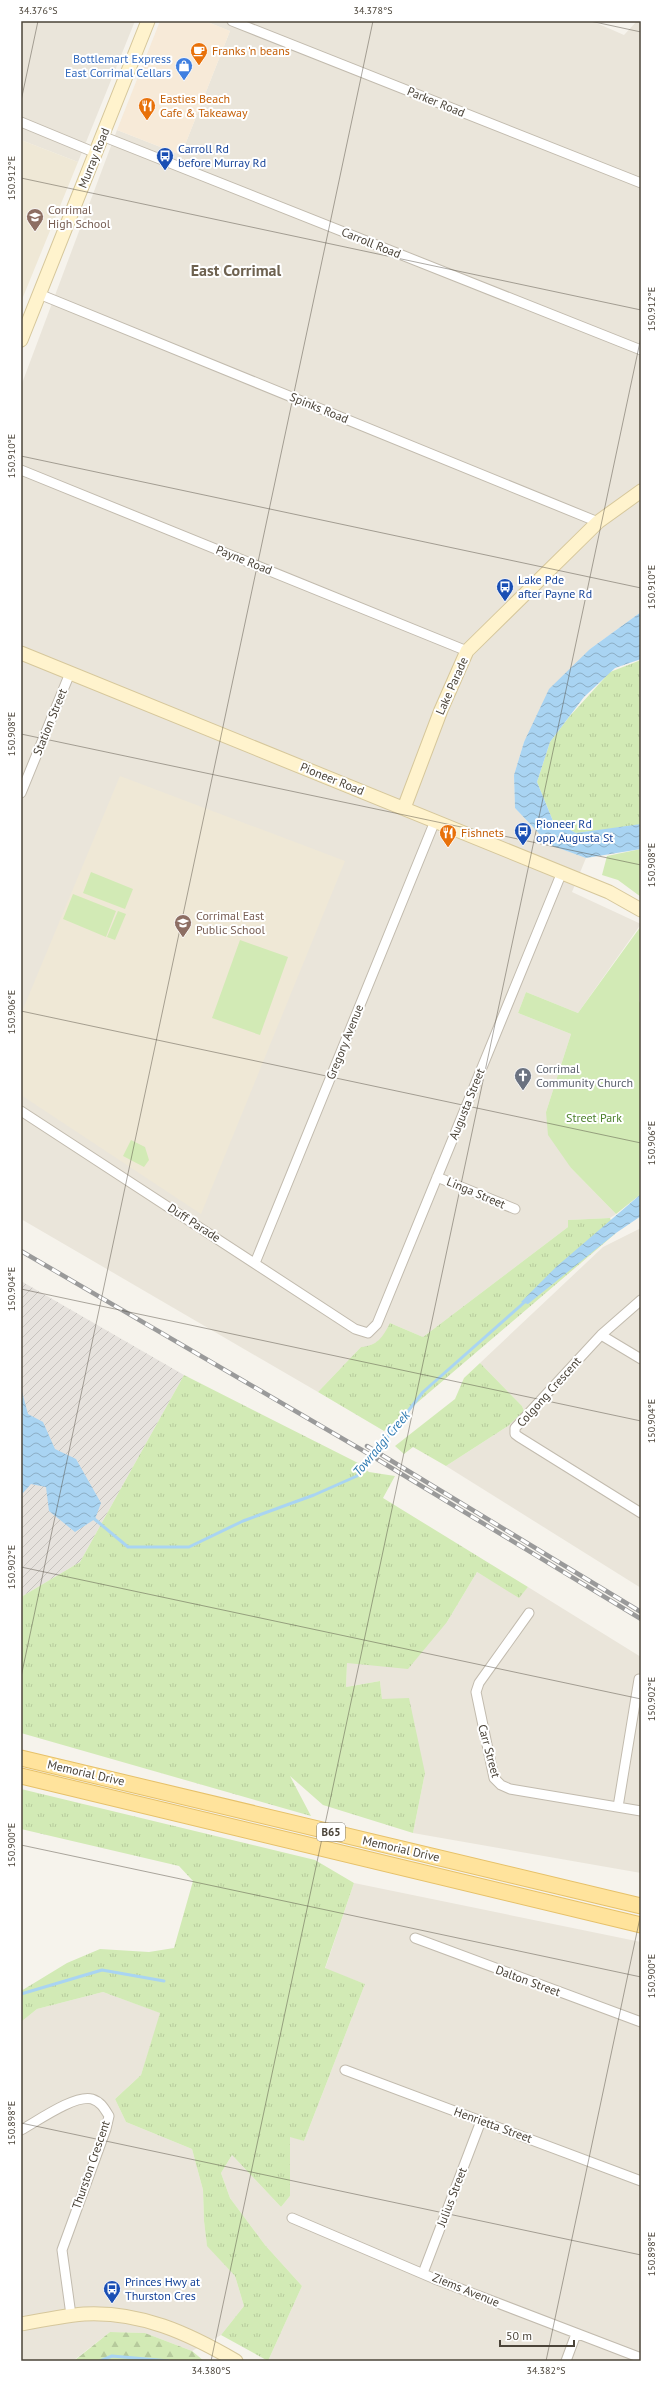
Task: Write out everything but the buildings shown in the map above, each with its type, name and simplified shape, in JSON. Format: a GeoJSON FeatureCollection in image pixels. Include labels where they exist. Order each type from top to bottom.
{"type":"FeatureCollection","features":[{"type":"Feature","properties":{"kind":"main road","name":"Murray Road"},"geometry":{"type":"LineString","coordinates":[[21,340],[148,21]]}},
{"type":"Feature","properties":{"kind":"main road","name":"Lake Parade"},"geometry":{"type":"LineString","coordinates":[[404,808],[441,710],[468,651],[598,522],[641,491]]}},
{"type":"Feature","properties":{"kind":"main road","name":"Pioneer Road"},"geometry":{"type":"LineString","coordinates":[[21,653],[562,872],[615,894],[641,910]]}},
{"type":"Feature","properties":{"kind":"main road","name":"Memorial Drive"},"geometry":{"type":"LineString","coordinates":[[21,1758],[641,1906]]}},
{"type":"Feature","properties":{"kind":"main road","name":"Memorial Drive"},"geometry":{"type":"LineString","coordinates":[[21,1776],[641,1924]]}},
{"type":"Feature","properties":{"kind":"main road"},"geometry":{"type":"LineString","coordinates":[[21,2324],[71,2316],[108,2314],[146,2320],[194,2338],[236,2361]]}},
{"type":"Feature","properties":{"kind":"street","name":"Parker Road"},"geometry":{"type":"LineString","coordinates":[[232,21],[641,183]]}},
{"type":"Feature","properties":{"kind":"street"},"geometry":{"type":"LineString","coordinates":[[21,122],[96,152]]}},
{"type":"Feature","properties":{"kind":"street","name":"Carroll Road"},"geometry":{"type":"LineString","coordinates":[[102,136],[641,350]]}},
{"type":"Feature","properties":{"kind":"street","name":"Spinks Road"},"geometry":{"type":"LineString","coordinates":[[39,294],[598,522]]}},
{"type":"Feature","properties":{"kind":"street","name":"Payne Road"},"geometry":{"type":"LineString","coordinates":[[21,470],[468,651]]}},
{"type":"Feature","properties":{"kind":"street","name":"Station Street"},"geometry":{"type":"LineString","coordinates":[[21,793],[70,673]]}},
{"type":"Feature","properties":{"kind":"street","name":"Gregory Avenue"},"geometry":{"type":"LineString","coordinates":[[254,1263],[435,821]]}},
{"type":"Feature","properties":{"kind":"street","name":"Augusta Street"},"geometry":{"type":"LineString","coordinates":[[368,1333],[377,1324],[562,872]]}},
{"type":"Feature","properties":{"kind":"street","name":"Duff Parade"},"geometry":{"type":"LineString","coordinates":[[21,1111],[355,1329],[368,1333]]}},
{"type":"Feature","properties":{"kind":"street","name":"Linga Street"},"geometry":{"type":"LineString","coordinates":[[437,1177],[515,1209]]}},
{"type":"Feature","properties":{"kind":"street","name":"Colgong Crescent"},"geometry":{"type":"LineString","coordinates":[[641,1300],[601,1334],[515,1428],[516,1434],[641,1513]]}},
{"type":"Feature","properties":{"kind":"street"},"geometry":{"type":"LineString","coordinates":[[601,1334],[641,1359]]}},
{"type":"Feature","properties":{"kind":"street","name":"Carr Street"},"geometry":{"type":"LineString","coordinates":[[529,1612],[479,1683],[476,1692],[494,1778],[501,1786],[510,1789],[641,1811]]}},
{"type":"Feature","properties":{"kind":"street"},"geometry":{"type":"LineString","coordinates":[[618,1807],[639,1679]]}},
{"type":"Feature","properties":{"kind":"street","name":"Dalton Street"},"geometry":{"type":"LineString","coordinates":[[415,1938],[641,2022]]}},
{"type":"Feature","properties":{"kind":"street","name":"Henrietta Street"},"geometry":{"type":"LineString","coordinates":[[345,2070],[641,2181]]}},
{"type":"Feature","properties":{"kind":"street","name":"Thurston Crescent"},"geometry":{"type":"LineString","coordinates":[[21,2130],[77,2100],[91,2099],[102,2104],[109,2116],[106,2129],[62,2250],[71,2316]]}},
{"type":"Feature","properties":{"kind":"street","name":"Julius Street"},"geometry":{"type":"LineString","coordinates":[[423,2273],[481,2121]]}},
{"type":"Feature","properties":{"kind":"street","name":"Ziems Avenue"},"geometry":{"type":"LineString","coordinates":[[292,2218],[423,2273],[576,2334],[641,2358]]}},
{"type":"Feature","properties":{"kind":"street"},"geometry":{"type":"LineString","coordinates":[[566,2361],[576,2334]]}},
{"type":"Feature","properties":{"kind":"shaded area"},"geometry":{"type":"Polygon","coordinates":[[[21,21],[135,21],[78,162],[21,140],[21,21]]]}},
{"type":"Feature","properties":{"kind":"shaded area"},"geometry":{"type":"Polygon","coordinates":[[[160,21],[205,21],[230,31],[181,155],[117,130],[160,21]]]}},
{"type":"Feature","properties":{"kind":"shaded area"},"geometry":{"type":"Polygon","coordinates":[[[205,21],[592,21],[624,35],[637,21],[641,21],[641,612],[590,649],[524,742],[514,775],[515,808],[550,845],[586,858],[572,892],[641,924],[578,1013],[526,992],[518,1013],[571,1034],[546,1112],[571,1168],[616,1214],[610,1218],[568,1220],[568,1227],[423,1337],[390,1323],[384,1336],[369,1346],[361,1347],[318,1392],[21,1219],[21,386],[117,130],[181,155],[230,31],[205,21]]]}},
{"type":"Feature","properties":{"kind":"shaded area","name":"Corrimal High School"},"geometry":{"type":"Polygon","coordinates":[[[21,140],[78,162],[21,302],[21,140]]]}},
{"type":"Feature","properties":{"kind":"shaded area","name":"Corrimal East Public School"},"geometry":{"type":"Polygon","coordinates":[[[120,776],[345,861],[201,1214],[21,1095],[21,1014],[120,776]]]}},
{"type":"Feature","properties":{"kind":"shaded area"},"geometry":{"type":"Polygon","coordinates":[[[641,1228],[641,1588],[446,1466],[508,1426],[524,1411],[522,1406],[480,1363],[603,1247],[641,1228]]]}},
{"type":"Feature","properties":{"kind":"shaded area"},"geometry":{"type":"Polygon","coordinates":[[[21,1281],[184,1375],[80,1562],[21,1597],[21,1281]]]}},
{"type":"Feature","properties":{"kind":"shaded area"},"geometry":{"type":"Polygon","coordinates":[[[477,1572],[519,1597],[528,1587],[641,1657],[641,1873],[413,1833],[425,1773],[382,1699],[380,1681],[346,1687],[347,1663],[447,1622],[477,1572]]]}},
{"type":"Feature","properties":{"kind":"shaded area"},"geometry":{"type":"Polygon","coordinates":[[[354,1883],[641,1942],[641,2361],[268,2361],[302,2286],[265,2245],[230,2198],[221,2173],[232,2155],[281,2207],[290,2196],[290,2136],[304,2141],[365,1984],[325,1969],[354,1883]]]}},
{"type":"Feature","properties":{"kind":"shaded area"},"geometry":{"type":"Polygon","coordinates":[[[103,1992],[161,2013],[141,2075],[115,2099],[126,2122],[192,2149],[203,2190],[204,2221],[207,2245],[235,2276],[244,2306],[221,2335],[192,2351],[145,2333],[110,2332],[74,2360],[21,2361],[21,2022],[37,2009],[103,1992]]]}},
{"type":"Feature","properties":{"kind":"green space"},"geometry":{"type":"Polygon","coordinates":[[[641,660],[641,825],[576,833],[553,821],[537,782],[550,742],[569,717],[610,672],[641,660]]]}},
{"type":"Feature","properties":{"kind":"green space"},"geometry":{"type":"Polygon","coordinates":[[[641,849],[641,897],[618,880],[602,875],[607,856],[641,849]]]}},
{"type":"Feature","properties":{"kind":"green space"},"geometry":{"type":"Polygon","coordinates":[[[91,872],[133,889],[125,909],[83,893],[91,872]]]}},
{"type":"Feature","properties":{"kind":"green space"},"geometry":{"type":"Polygon","coordinates":[[[73,894],[116,911],[106,937],[63,919],[73,894]]]}},
{"type":"Feature","properties":{"kind":"green space"},"geometry":{"type":"Polygon","coordinates":[[[118,911],[126,914],[115,940],[107,937],[118,911]]]}},
{"type":"Feature","properties":{"kind":"green space","name":"Street Park"},"geometry":{"type":"Polygon","coordinates":[[[641,926],[639,1001],[641,1005],[641,1194],[616,1214],[571,1168],[548,1135],[546,1112],[571,1034],[518,1013],[526,992],[578,1013],[641,926]]]}},
{"type":"Feature","properties":{"kind":"green space"},"geometry":{"type":"Polygon","coordinates":[[[240,940],[288,957],[260,1035],[212,1018],[240,940]]]}},
{"type":"Feature","properties":{"kind":"green space"},"geometry":{"type":"Polygon","coordinates":[[[131,1140],[145,1147],[149,1160],[144,1167],[123,1156],[131,1140]]]}},
{"type":"Feature","properties":{"kind":"green space"},"geometry":{"type":"Polygon","coordinates":[[[610,1218],[616,1233],[384,1431],[318,1392],[361,1347],[371,1345],[379,1340],[385,1333],[390,1323],[423,1337],[568,1227],[568,1220],[610,1218]]]}},
{"type":"Feature","properties":{"kind":"green space"},"geometry":{"type":"Polygon","coordinates":[[[480,1363],[522,1406],[524,1411],[508,1426],[446,1466],[413,1447],[404,1454],[395,1446],[455,1399],[464,1378],[480,1363]]]}},
{"type":"Feature","properties":{"kind":"green space"},"geometry":{"type":"Polygon","coordinates":[[[184,1375],[358,1463],[369,1472],[395,1476],[383,1498],[528,1587],[519,1598],[477,1572],[447,1622],[408,1669],[347,1663],[346,1687],[380,1681],[382,1699],[409,1698],[425,1773],[413,1833],[323,1805],[290,1776],[311,1816],[21,1733],[21,1597],[80,1562],[184,1375]]]}},
{"type":"Feature","properties":{"kind":"green space"},"geometry":{"type":"Polygon","coordinates":[[[21,1789],[315,1860],[354,1883],[325,1968],[365,1984],[304,2141],[290,2137],[290,2196],[281,2207],[232,2155],[221,2173],[230,2198],[265,2245],[302,2286],[268,2361],[221,2335],[244,2306],[235,2276],[207,2246],[204,2221],[203,2190],[192,2149],[126,2122],[115,2099],[141,2075],[160,2013],[103,1992],[37,2009],[21,2022],[21,1991],[67,1963],[100,1949],[149,1952],[174,1948],[193,1881],[179,1866],[21,1829],[21,1789]]]}},
{"type":"Feature","properties":{"kind":"green space"},"geometry":{"type":"Polygon","coordinates":[[[110,2332],[145,2333],[192,2351],[204,2361],[69,2361],[75,2360],[110,2332]]]}},
{"type":"Feature","properties":{"kind":"water"},"geometry":{"type":"Polygon","coordinates":[[[641,612],[641,659],[615,668],[584,697],[550,742],[537,782],[553,821],[576,833],[641,824],[641,849],[586,858],[550,845],[515,808],[514,775],[524,742],[549,689],[590,649],[641,612]]]}},
{"type":"Feature","properties":{"kind":"water"},"geometry":{"type":"Polygon","coordinates":[[[641,1194],[641,1216],[616,1233],[528,1304],[521,1302],[556,1267],[641,1194]]]}},
{"type":"Feature","properties":{"kind":"water"},"geometry":{"type":"Polygon","coordinates":[[[21,1388],[28,1414],[43,1422],[55,1449],[76,1459],[101,1503],[95,1519],[75,1532],[49,1511],[46,1487],[31,1484],[23,1493],[21,1491],[21,1388]]]}},
{"type":"Feature","properties":{"kind":"waterway","name":"Towradgi Creek"},"geometry":{"type":"LineString","coordinates":[[92,1517],[128,1547],[189,1547],[243,1521],[314,1495],[357,1476],[423,1392],[527,1300]]}},
{"type":"Feature","properties":{"kind":"waterway"},"geometry":{"type":"LineString","coordinates":[[21,1994],[102,1970],[164,1981]]}},
{"type":"Feature","properties":{"kind":"waterway"},"geometry":{"type":"LineString","coordinates":[[100,2361],[112,2356],[169,2361]]}},
{"type":"Feature","properties":{"kind":"railway"},"geometry":{"type":"LineString","coordinates":[[21,1251],[362,1450],[641,1619]]}},
{"type":"Feature","properties":{"kind":"railway"},"geometry":{"type":"LineString","coordinates":[[367,1446],[641,1612]]}},
{"type":"Feature","properties":{"kind":"place","name":"Franks 'n beans"},"geometry":{"type":"Point","coordinates":[199,66]}},
{"type":"Feature","properties":{"kind":"place","name":"Bottlemart Express East Corrimal Cellars"},"geometry":{"type":"Point","coordinates":[184,81]}},
{"type":"Feature","properties":{"kind":"place","name":"Easties Beach Cafe & Takeaway"},"geometry":{"type":"Point","coordinates":[147,121]}},
{"type":"Feature","properties":{"kind":"place","name":"Carroll Rd before Murray Rd"},"geometry":{"type":"Point","coordinates":[165,171]}},
{"type":"Feature","properties":{"kind":"place","name":"Corrimal High School"},"geometry":{"type":"Point","coordinates":[35,232]}},
{"type":"Feature","properties":{"kind":"place","name":"Lake Pde after Payne Rd"},"geometry":{"type":"Point","coordinates":[505,602]}},
{"type":"Feature","properties":{"kind":"place","name":"Pioneer Rd opp Augusta St"},"geometry":{"type":"Point","coordinates":[523,846]}},
{"type":"Feature","properties":{"kind":"place","name":"Fishnets"},"geometry":{"type":"Point","coordinates":[448,848]}},
{"type":"Feature","properties":{"kind":"place","name":"Corrimal East Public School"},"geometry":{"type":"Point","coordinates":[183,938]}},
{"type":"Feature","properties":{"kind":"place","name":"Corrimal Community Church"},"geometry":{"type":"Point","coordinates":[523,1091]}},
{"type":"Feature","properties":{"kind":"place","name":"Princes Hwy at Thurston Cres"},"geometry":{"type":"Point","coordinates":[112,2304]}},
{"type":"Feature","properties":{"kind":"district","name":"East Corrimal"},"geometry":{"type":"Point","coordinates":[236,270]}}]}
